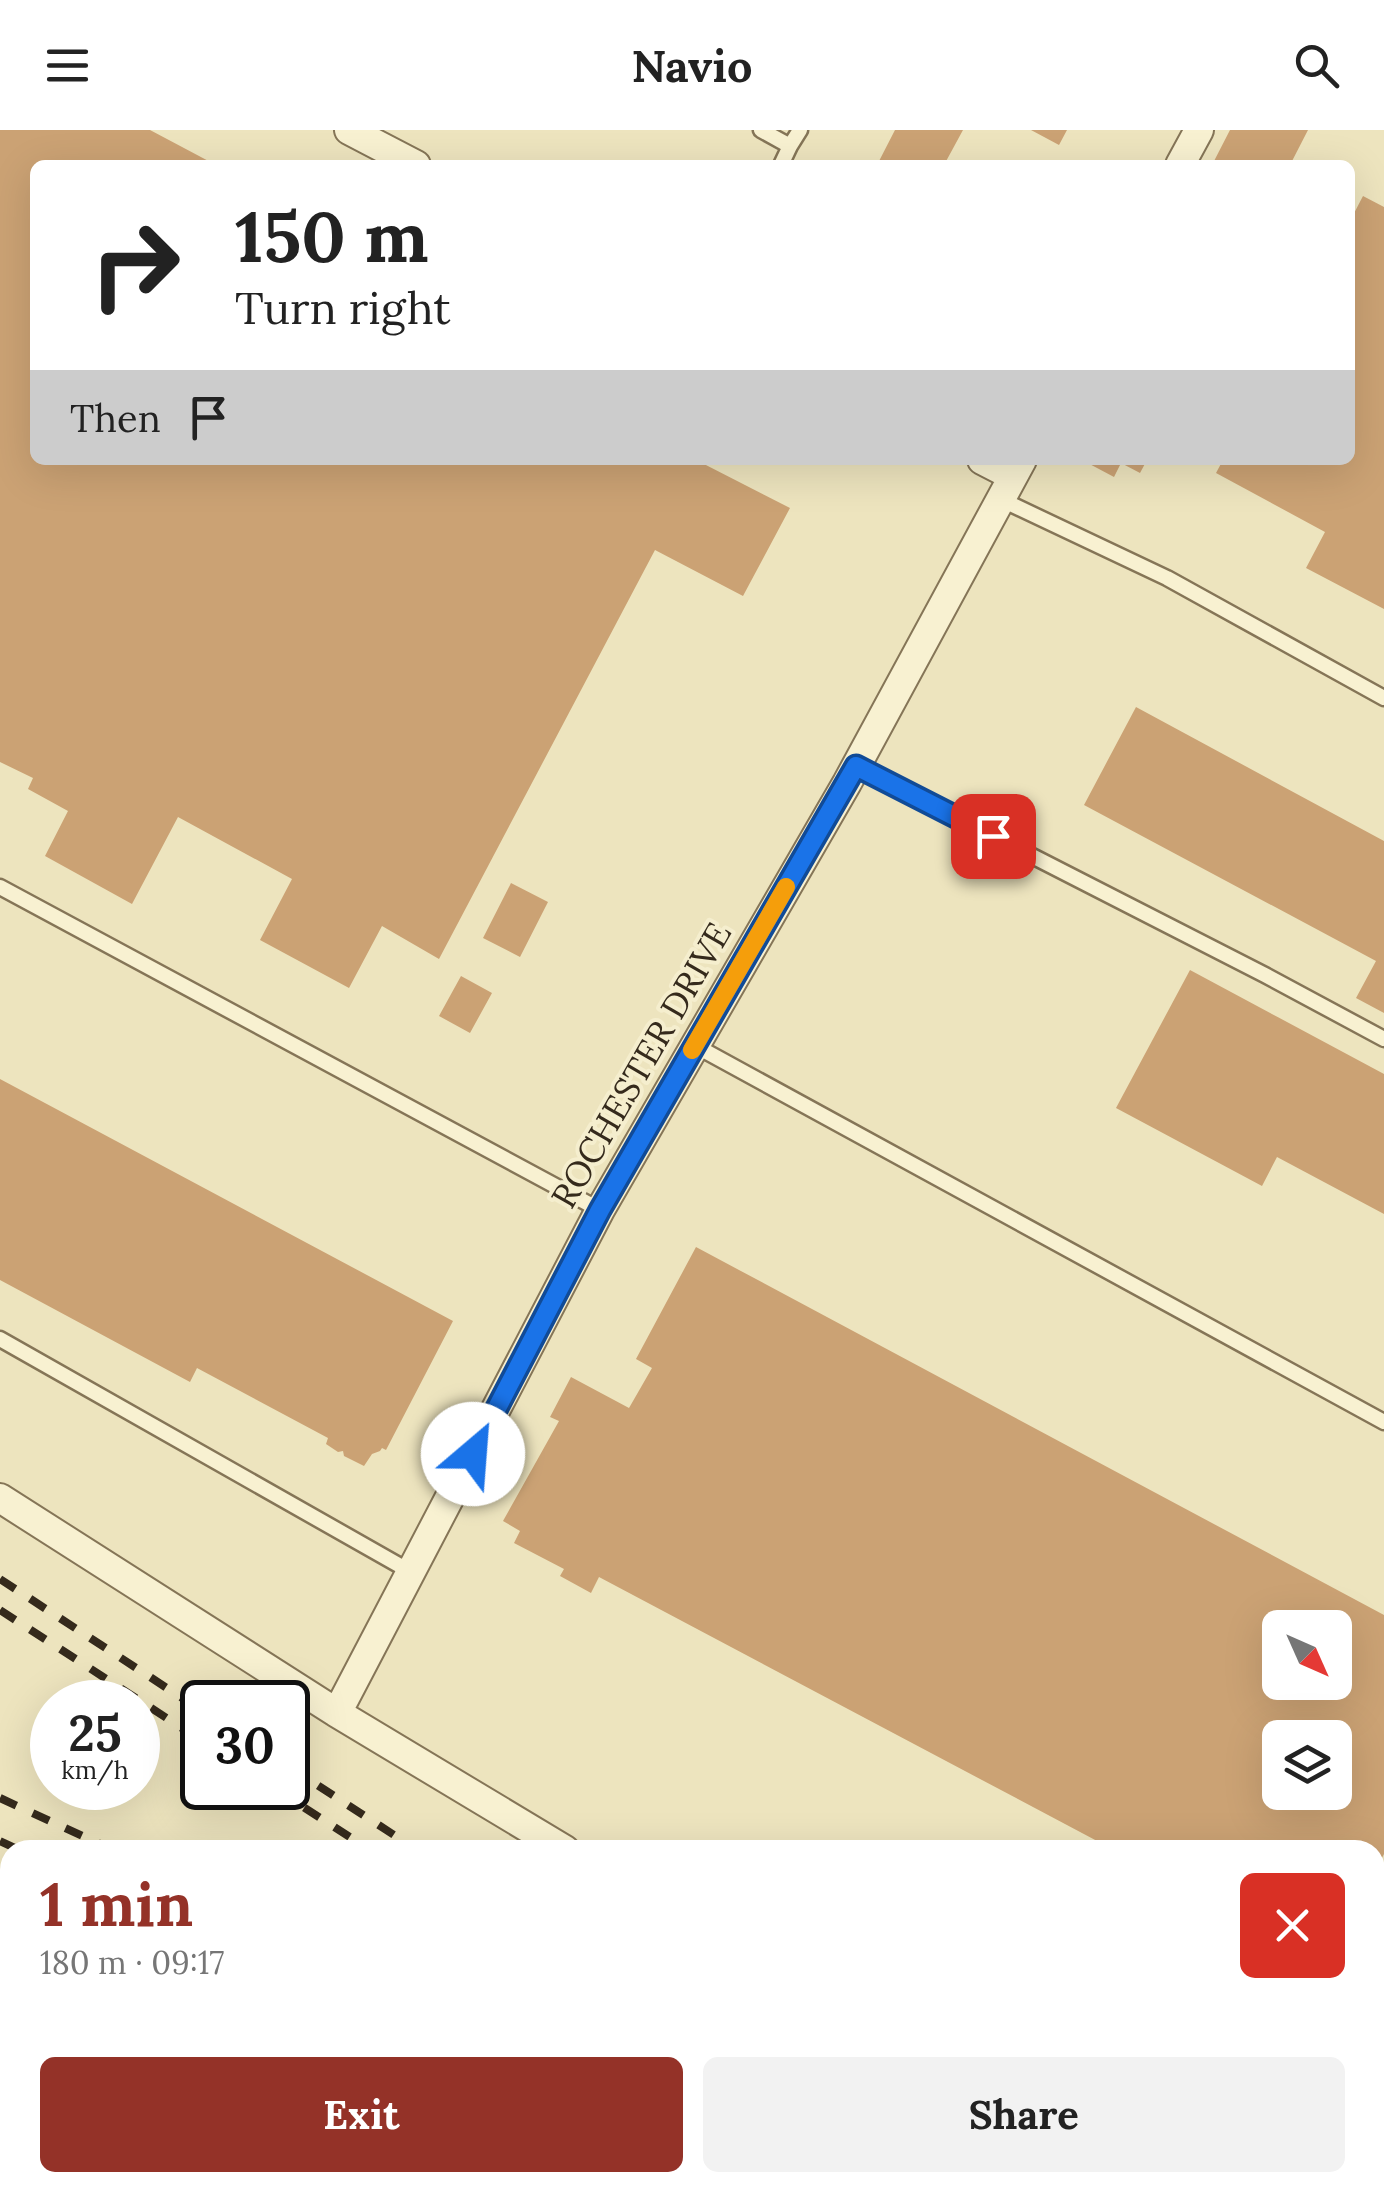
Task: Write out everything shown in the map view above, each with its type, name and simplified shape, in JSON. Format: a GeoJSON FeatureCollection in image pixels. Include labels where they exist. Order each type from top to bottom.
{"type":"FeatureCollection","features":[{"type":"Feature","properties":{"kind":"street"},"geometry":{"type":"LineString","coordinates":[[349,130],[406,160]]}},
{"type":"Feature","properties":{"kind":"street"},"geometry":{"type":"LineString","coordinates":[[1183,160],[1199,130]]}},
{"type":"Feature","properties":{"kind":"street"},"geometry":{"type":"LineString","coordinates":[[990,465],[1012,478]]}},
{"type":"Feature","properties":{"kind":"street","name":"ROCHESTER DRIVE"},"geometry":{"type":"LineString","coordinates":[[337,1712],[600,1210],[856,766],[1012,478]]}},
{"type":"Feature","properties":{"kind":"street"},"geometry":{"type":"LineString","coordinates":[[0,1498],[337,1712],[548,1840]]}},
{"type":"Feature","properties":{"kind":"lane"},"geometry":{"type":"LineString","coordinates":[[761,130],[790,146]]}},
{"type":"Feature","properties":{"kind":"lane"},"geometry":{"type":"LineString","coordinates":[[783,160],[800,130]]}},
{"type":"Feature","properties":{"kind":"lane"},"geometry":{"type":"LineString","coordinates":[[1012,478],[1166,578],[1384,698]]}},
{"type":"Feature","properties":{"kind":"lane"},"geometry":{"type":"LineString","coordinates":[[856,766],[1384,1039]]}},
{"type":"Feature","properties":{"kind":"lane"},"geometry":{"type":"LineString","coordinates":[[0,887],[600,1210]]}},
{"type":"Feature","properties":{"kind":"lane"},"geometry":{"type":"LineString","coordinates":[[694,1045],[1384,1422]]}},
{"type":"Feature","properties":{"kind":"lane"},"geometry":{"type":"LineString","coordinates":[[0,1339],[412,1573]]}},
{"type":"Feature","properties":{"kind":"building"},"geometry":{"type":"Polygon","coordinates":[[[0,130],[150,130],[207,160],[30,160],[30,465],[706,465],[790,508],[743,596],[655,550],[439,959],[382,926],[349,988],[260,940],[292,879],[178,817],[132,904],[45,856],[68,811],[28,789],[33,778],[0,762],[0,130]]]}},
{"type":"Feature","properties":{"kind":"building"},"geometry":{"type":"Polygon","coordinates":[[[895,130],[963,130],[947,160],[880,160],[895,130]]]}},
{"type":"Feature","properties":{"kind":"building"},"geometry":{"type":"Polygon","coordinates":[[[1031,130],[1067,130],[1059,145],[1031,130]]]}},
{"type":"Feature","properties":{"kind":"building"},"geometry":{"type":"Polygon","coordinates":[[[1230,130],[1308,130],[1293,160],[1215,160],[1230,130]]]}},
{"type":"Feature","properties":{"kind":"building"},"geometry":{"type":"Polygon","coordinates":[[[1363,196],[1384,207],[1384,609],[1306,568],[1325,532],[1216,473],[1220,465],[1355,465],[1355,211],[1363,196]]]}},
{"type":"Feature","properties":{"kind":"building"},"geometry":{"type":"Polygon","coordinates":[[[1091,465],[1120,465],[1114,477],[1091,465]]]}},
{"type":"Feature","properties":{"kind":"building"},"geometry":{"type":"Polygon","coordinates":[[[1125,465],[1144,465],[1140,473],[1125,465]]]}},
{"type":"Feature","properties":{"kind":"building"},"geometry":{"type":"Polygon","coordinates":[[[1136,707],[1384,841],[1384,1013],[1356,998],[1376,961],[1084,805],[1136,707]]]}},
{"type":"Feature","properties":{"kind":"building"},"geometry":{"type":"Polygon","coordinates":[[[511,883],[548,902],[520,957],[483,938],[511,883]]]}},
{"type":"Feature","properties":{"kind":"building"},"geometry":{"type":"Polygon","coordinates":[[[1190,970],[1384,1074],[1384,1214],[1277,1157],[1262,1186],[1116,1108],[1190,970]]]}},
{"type":"Feature","properties":{"kind":"building"},"geometry":{"type":"Polygon","coordinates":[[[461,976],[492,993],[470,1033],[439,1016],[461,976]]]}},
{"type":"Feature","properties":{"kind":"building"},"geometry":{"type":"Polygon","coordinates":[[[0,1079],[453,1321],[386,1450],[382,1448],[372,1454],[364,1466],[326,1444],[328,1438],[197,1368],[190,1382],[0,1280],[0,1079]]]}},
{"type":"Feature","properties":{"kind":"building"},"geometry":{"type":"Polygon","coordinates":[[[696,1247],[1384,1615],[1384,1840],[1095,1840],[599,1577],[591,1593],[560,1576],[564,1569],[514,1543],[520,1531],[503,1521],[559,1421],[550,1417],[571,1377],[629,1408],[652,1368],[636,1359],[696,1247]]]}},
{"type":"Feature","properties":{"kind":"railway"},"geometry":{"type":"LineString","coordinates":[[0,1579],[180,1697]]}},
{"type":"Feature","properties":{"kind":"railway"},"geometry":{"type":"LineString","coordinates":[[0,1610],[180,1727]]}},
{"type":"Feature","properties":{"kind":"railway"},"geometry":{"type":"LineString","coordinates":[[310,1780],[402,1840]]}},
{"type":"Feature","properties":{"kind":"railway"},"geometry":{"type":"LineString","coordinates":[[0,1798],[91,1840]]}},
{"type":"Feature","properties":{"kind":"railway"},"geometry":{"type":"LineString","coordinates":[[308,1810],[355,1840]]}},
{"type":"Feature","properties":{"kind":"slow traffic"},"geometry":{"type":"LineString","coordinates":[[692,1050],[786,887]]}},
{"type":"Feature","properties":{"kind":"route"},"geometry":{"type":"LineString","coordinates":[[473,1454],[600,1210],[856,766],[993,836]]}}]}
